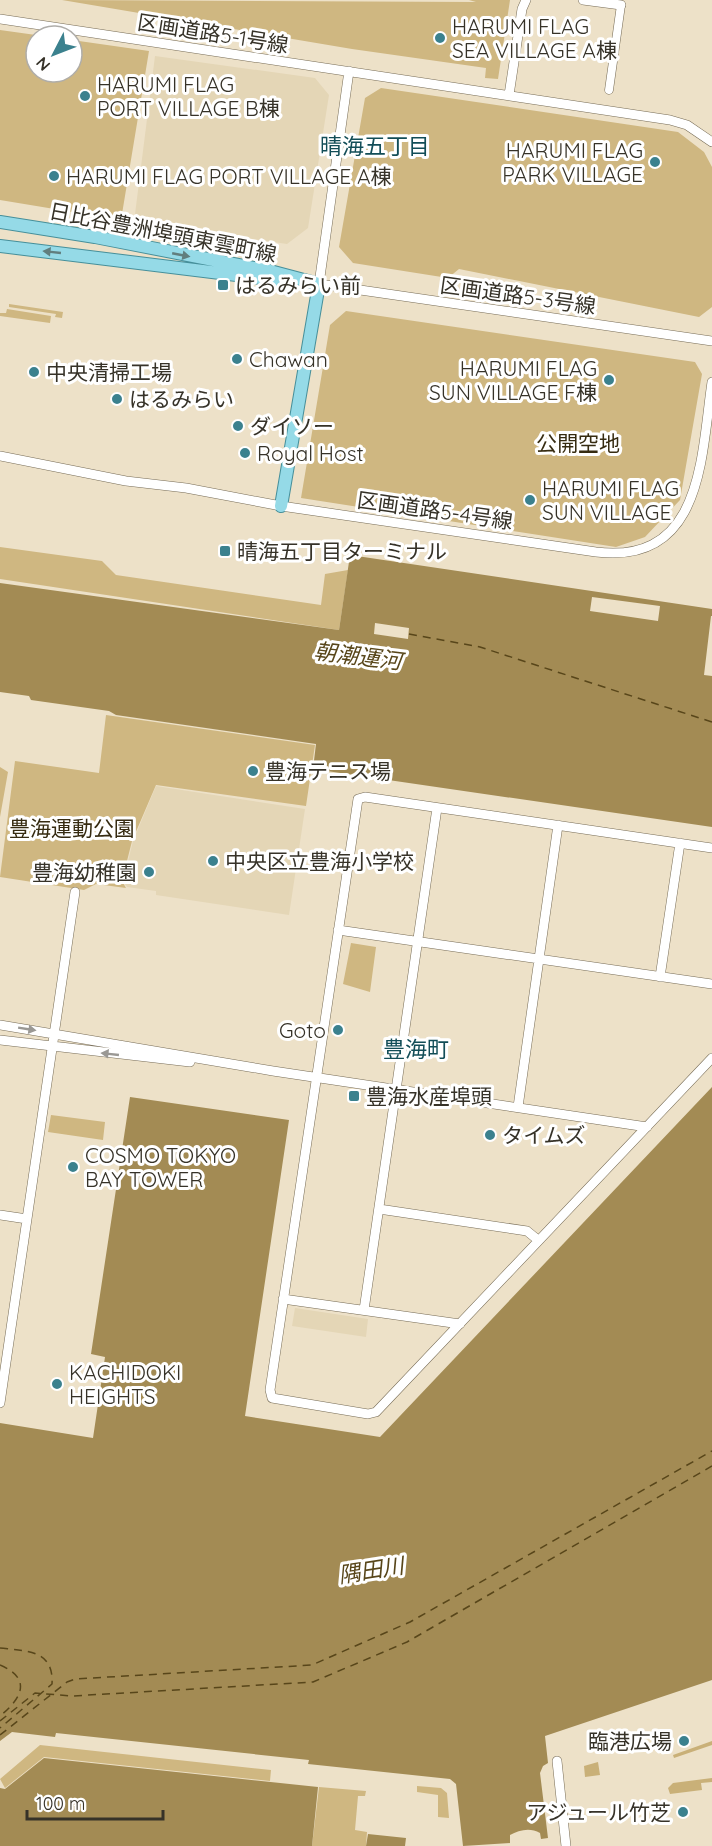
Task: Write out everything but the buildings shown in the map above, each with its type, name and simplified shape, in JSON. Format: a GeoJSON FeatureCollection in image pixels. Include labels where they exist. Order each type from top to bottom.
{"type":"FeatureCollection","features":[{"type":"Feature","properties":{"kind":"main road","name":"日比谷豊洲埠頭東雲町線"},"geometry":{"type":"LineString","coordinates":[[0,222],[270,271],[319,284]]}},
{"type":"Feature","properties":{"kind":"main road"},"geometry":{"type":"LineString","coordinates":[[48,230],[92,242],[93,256]]}},
{"type":"Feature","properties":{"kind":"main road","name":"日比谷豊洲埠頭東雲町線"},"geometry":{"type":"LineString","coordinates":[[0,246],[319,284]]}},
{"type":"Feature","properties":{"kind":"main road"},"geometry":{"type":"LineString","coordinates":[[281,506],[319,284]]}},
{"type":"Feature","properties":{"kind":"street"},"geometry":{"type":"LineString","coordinates":[[509,95],[522,9],[526,0]]}},
{"type":"Feature","properties":{"kind":"street"},"geometry":{"type":"LineString","coordinates":[[583,0],[621,5],[609,90]]}},
{"type":"Feature","properties":{"kind":"street","name":"区画道路5-1号線"},"geometry":{"type":"LineString","coordinates":[[0,19],[350,71]]}},
{"type":"Feature","properties":{"kind":"street"},"geometry":{"type":"LineString","coordinates":[[319,284],[350,71],[670,120],[687,124],[712,142]]}},
{"type":"Feature","properties":{"kind":"street","name":"区画道路5-3号線"},"geometry":{"type":"LineString","coordinates":[[319,284],[712,341]]}},
{"type":"Feature","properties":{"kind":"street","name":"区画道路5-4号線"},"geometry":{"type":"LineString","coordinates":[[0,456],[105,478],[186,488],[281,506],[596,552],[635,551],[666,535],[688,509],[697,486],[712,382]]}},
{"type":"Feature","properties":{"kind":"street"},"geometry":{"type":"LineString","coordinates":[[712,848],[365,797],[358,800],[283,1299],[271,1396],[277,1401],[371,1414],[376,1412],[712,1058]]}},
{"type":"Feature","properties":{"kind":"street"},"geometry":{"type":"LineString","coordinates":[[364,1310],[437,808]]}},
{"type":"Feature","properties":{"kind":"street"},"geometry":{"type":"LineString","coordinates":[[518,1107],[558,825]]}},
{"type":"Feature","properties":{"kind":"street"},"geometry":{"type":"LineString","coordinates":[[660,977],[680,843]]}},
{"type":"Feature","properties":{"kind":"street"},"geometry":{"type":"LineString","coordinates":[[0,1403],[75,892]]}},
{"type":"Feature","properties":{"kind":"street"},"geometry":{"type":"LineString","coordinates":[[338,930],[712,984]]}},
{"type":"Feature","properties":{"kind":"street"},"geometry":{"type":"LineString","coordinates":[[0,1024],[273,1071],[647,1127]]}},
{"type":"Feature","properties":{"kind":"street"},"geometry":{"type":"LineString","coordinates":[[0,1040],[53,1048],[273,1071]]}},
{"type":"Feature","properties":{"kind":"street"},"geometry":{"type":"LineString","coordinates":[[379,1209],[527,1231],[538,1240]]}},
{"type":"Feature","properties":{"kind":"street"},"geometry":{"type":"LineString","coordinates":[[0,1215],[27,1219]]}},
{"type":"Feature","properties":{"kind":"street"},"geometry":{"type":"LineString","coordinates":[[283,1299],[460,1324]]}},
{"type":"Feature","properties":{"kind":"street"},"geometry":{"type":"LineString","coordinates":[[557,1761],[566,1846]]}},
{"type":"Feature","properties":{"kind":"shaded area"},"geometry":{"type":"Polygon","coordinates":[[[155,56],[315,78],[329,95],[308,228],[287,244],[134,222],[155,56]]]}},
{"type":"Feature","properties":{"kind":"shaded area","name":"中央区立豊海小学校"},"geometry":{"type":"Polygon","coordinates":[[[156,786],[305,809],[289,915],[156,895],[156,891],[127,887],[123,881],[133,841],[156,786]]]}},
{"type":"Feature","properties":{"kind":"shaded area"},"geometry":{"type":"Polygon","coordinates":[[[295,1308],[368,1319],[366,1337],[292,1326],[295,1308]]]}},
{"type":"Feature","properties":{"kind":"shaded area"},"geometry":{"type":"Polygon","coordinates":[[[712,1741],[712,1745],[674,1758],[673,1755],[712,1741]]]}},
{"type":"Feature","properties":{"kind":"shaded area"},"geometry":{"type":"Polygon","coordinates":[[[598,1762],[600,1775],[585,1777],[584,1766],[598,1762]]]}},
{"type":"Feature","properties":{"kind":"shaded area"},"geometry":{"type":"Polygon","coordinates":[[[712,1778],[712,1782],[701,1783],[702,1790],[670,1794],[668,1788],[673,1783],[712,1778]]]}},
{"type":"Feature","properties":{"kind":"green space"},"geometry":{"type":"Polygon","coordinates":[[[62,0],[476,2],[469,0],[510,0],[498,79],[485,78],[486,68],[352,49],[62,0]]]}},
{"type":"Feature","properties":{"kind":"green space"},"geometry":{"type":"Polygon","coordinates":[[[0,30],[24,33],[24,84],[84,84],[84,42],[149,51],[121,220],[0,200],[0,30]]]}},
{"type":"Feature","properties":{"kind":"green space"},"geometry":{"type":"Polygon","coordinates":[[[381,88],[678,132],[704,152],[712,167],[712,307],[699,317],[459,269],[448,278],[353,263],[339,247],[365,98],[381,88]]]}},
{"type":"Feature","properties":{"kind":"green space"},"geometry":{"type":"Polygon","coordinates":[[[9,304],[63,312],[62,318],[55,317],[56,314],[9,307],[9,304]]]}},
{"type":"Feature","properties":{"kind":"green space"},"geometry":{"type":"Polygon","coordinates":[[[7,309],[51,316],[50,323],[0,316],[0,313],[6,313],[7,309]]]}},
{"type":"Feature","properties":{"kind":"green space","name":"公開空地"},"geometry":{"type":"Polygon","coordinates":[[[346,311],[695,362],[702,374],[680,500],[645,537],[616,547],[301,498],[330,325],[346,311]]]}},
{"type":"Feature","properties":{"kind":"green space"},"geometry":{"type":"Polygon","coordinates":[[[0,547],[102,561],[116,575],[321,605],[325,574],[348,570],[339,630],[0,579],[0,547]]]}},
{"type":"Feature","properties":{"kind":"green space","name":"豊海運動公園"},"geometry":{"type":"Polygon","coordinates":[[[106,715],[315,745],[306,806],[156,785],[132,841],[122,881],[126,888],[96,884],[84,890],[0,877],[15,761],[99,773],[106,715]]]}},
{"type":"Feature","properties":{"kind":"green space"},"geometry":{"type":"Polygon","coordinates":[[[0,767],[8,772],[0,817],[0,767]]]}},
{"type":"Feature","properties":{"kind":"green space"},"geometry":{"type":"Polygon","coordinates":[[[351,943],[376,947],[370,992],[343,984],[351,943]]]}},
{"type":"Feature","properties":{"kind":"green space"},"geometry":{"type":"Polygon","coordinates":[[[51,1115],[105,1122],[103,1140],[48,1132],[51,1115]]]}},
{"type":"Feature","properties":{"kind":"green space"},"geometry":{"type":"Polygon","coordinates":[[[40,1745],[271,1770],[270,1781],[44,1757],[5,1788],[0,1779],[40,1745]]]}},
{"type":"Feature","properties":{"kind":"green space"},"geometry":{"type":"Polygon","coordinates":[[[417,1786],[441,1788],[447,1793],[449,1818],[438,1817],[438,1795],[417,1792],[417,1786]]]}},
{"type":"Feature","properties":{"kind":"green space"},"geometry":{"type":"Polygon","coordinates":[[[319,1787],[366,1791],[365,1796],[358,1796],[355,1830],[367,1832],[366,1846],[312,1846],[319,1787]]]}},
{"type":"Feature","properties":{"kind":"water","name":"朝潮運河"},"geometry":{"type":"Polygon","coordinates":[[[350,555],[712,609],[712,827],[313,769],[316,744],[116,715],[109,711],[31,700],[29,696],[0,692],[0,583],[339,630],[350,555]]]}},
{"type":"Feature","properties":{"kind":"water","name":"隅田川"},"geometry":{"type":"Polygon","coordinates":[[[712,1087],[712,1680],[545,1736],[548,1763],[543,1766],[540,1773],[548,1838],[541,1839],[540,1833],[525,1830],[510,1835],[510,1843],[463,1846],[456,1784],[450,1779],[308,1764],[309,1760],[56,1733],[55,1737],[12,1732],[0,1741],[0,1423],[93,1438],[105,1357],[91,1354],[130,1097],[289,1120],[245,1416],[380,1437],[712,1087]]]}},
{"type":"Feature","properties":{"kind":"water"},"geometry":{"type":"Polygon","coordinates":[[[44,1758],[318,1787],[312,1846],[0,1846],[0,1788],[5,1789],[44,1758]]]}},
{"type":"Feature","properties":{"kind":"water"},"geometry":{"type":"Polygon","coordinates":[[[368,1834],[406,1838],[405,1846],[366,1846],[368,1834]]]}},
{"type":"Feature","properties":{"kind":"pier"},"geometry":{"type":"Polygon","coordinates":[[[592,597],[660,606],[658,621],[590,611],[592,597]]]}},
{"type":"Feature","properties":{"kind":"pier"},"geometry":{"type":"Polygon","coordinates":[[[712,616],[712,676],[704,675],[712,616]]]}},
{"type":"Feature","properties":{"kind":"pier"},"geometry":{"type":"Polygon","coordinates":[[[375,623],[409,628],[408,639],[374,634],[375,623]]]}},
{"type":"Feature","properties":{"kind":"ferry route"},"geometry":{"type":"LineString","coordinates":[[409,634],[480,647],[712,722]]}},
{"type":"Feature","properties":{"kind":"ferry route"},"geometry":{"type":"LineString","coordinates":[[0,1735],[67,1682],[75,1679],[312,1665],[410,1622],[712,1451]]}},
{"type":"Feature","properties":{"kind":"ferry route"},"geometry":{"type":"LineString","coordinates":[[0,1721],[35,1693],[72,1696],[313,1682],[407,1642],[712,1466]]}},
{"type":"Feature","properties":{"kind":"ferry route"},"geometry":{"type":"LineString","coordinates":[[0,1648],[29,1652],[44,1658],[49,1664],[52,1684],[0,1728]]}},
{"type":"Feature","properties":{"kind":"ferry route"},"geometry":{"type":"LineString","coordinates":[[0,1665],[17,1676],[20,1683],[18,1696],[14,1703],[0,1716]]}},
{"type":"Feature","properties":{"kind":"place","name":"HARUMI FLAG SEA VILLAGE A棟"},"geometry":{"type":"Point","coordinates":[440,38]}},
{"type":"Feature","properties":{"kind":"place","name":"HARUMI FLAG PORT VILLAGE B棟"},"geometry":{"type":"Point","coordinates":[85,96]}},
{"type":"Feature","properties":{"kind":"place","name":"HARUMI FLAG PARK VILLAGE"},"geometry":{"type":"Point","coordinates":[655,162]}},
{"type":"Feature","properties":{"kind":"place","name":"HARUMI FLAG PORT VILLAGE A棟"},"geometry":{"type":"Point","coordinates":[54,176]}},
{"type":"Feature","properties":{"kind":"place","name":"はるみらい前"},"geometry":{"type":"Point","coordinates":[223,285]}},
{"type":"Feature","properties":{"kind":"place","name":"Chawan"},"geometry":{"type":"Point","coordinates":[237,359]}},
{"type":"Feature","properties":{"kind":"place","name":"中央清掃工場"},"geometry":{"type":"Point","coordinates":[34,372]}},
{"type":"Feature","properties":{"kind":"place","name":"HARUMI FLAG SUN VILLAGE F棟"},"geometry":{"type":"Point","coordinates":[609,380]}},
{"type":"Feature","properties":{"kind":"place","name":"はるみらい"},"geometry":{"type":"Point","coordinates":[117,399]}},
{"type":"Feature","properties":{"kind":"place","name":"ダイソー"},"geometry":{"type":"Point","coordinates":[238,426]}},
{"type":"Feature","properties":{"kind":"place","name":"Royal Host"},"geometry":{"type":"Point","coordinates":[245,453]}},
{"type":"Feature","properties":{"kind":"place","name":"HARUMI FLAG SUN VILLAGE"},"geometry":{"type":"Point","coordinates":[530,500]}},
{"type":"Feature","properties":{"kind":"place","name":"晴海五丁目ターミナル"},"geometry":{"type":"Point","coordinates":[225,551]}},
{"type":"Feature","properties":{"kind":"place","name":"豊海テニス場"},"geometry":{"type":"Point","coordinates":[253,771]}},
{"type":"Feature","properties":{"kind":"place","name":"中央区立豊海小学校"},"geometry":{"type":"Point","coordinates":[213,861]}},
{"type":"Feature","properties":{"kind":"place","name":"豊海幼稚園"},"geometry":{"type":"Point","coordinates":[149,872]}},
{"type":"Feature","properties":{"kind":"place","name":"Goto"},"geometry":{"type":"Point","coordinates":[338,1030]}},
{"type":"Feature","properties":{"kind":"place","name":"豊海水産埠頭"},"geometry":{"type":"Point","coordinates":[354,1096]}},
{"type":"Feature","properties":{"kind":"place","name":"タイムズ"},"geometry":{"type":"Point","coordinates":[490,1135]}},
{"type":"Feature","properties":{"kind":"place","name":"COSMO TOKYO BAY TOWER"},"geometry":{"type":"Point","coordinates":[73,1167]}},
{"type":"Feature","properties":{"kind":"place","name":"KACHIDOKI HEIGHTS"},"geometry":{"type":"Point","coordinates":[57,1384]}},
{"type":"Feature","properties":{"kind":"place","name":"臨港広場"},"geometry":{"type":"Point","coordinates":[684,1741]}},
{"type":"Feature","properties":{"kind":"place","name":"アジュール竹芝"},"geometry":{"type":"Point","coordinates":[683,1812]}},
{"type":"Feature","properties":{"kind":"district","name":"晴海五丁目"},"geometry":{"type":"Point","coordinates":[375,146]}},
{"type":"Feature","properties":{"kind":"district","name":"豊海町"},"geometry":{"type":"Point","coordinates":[416,1049]}}]}
